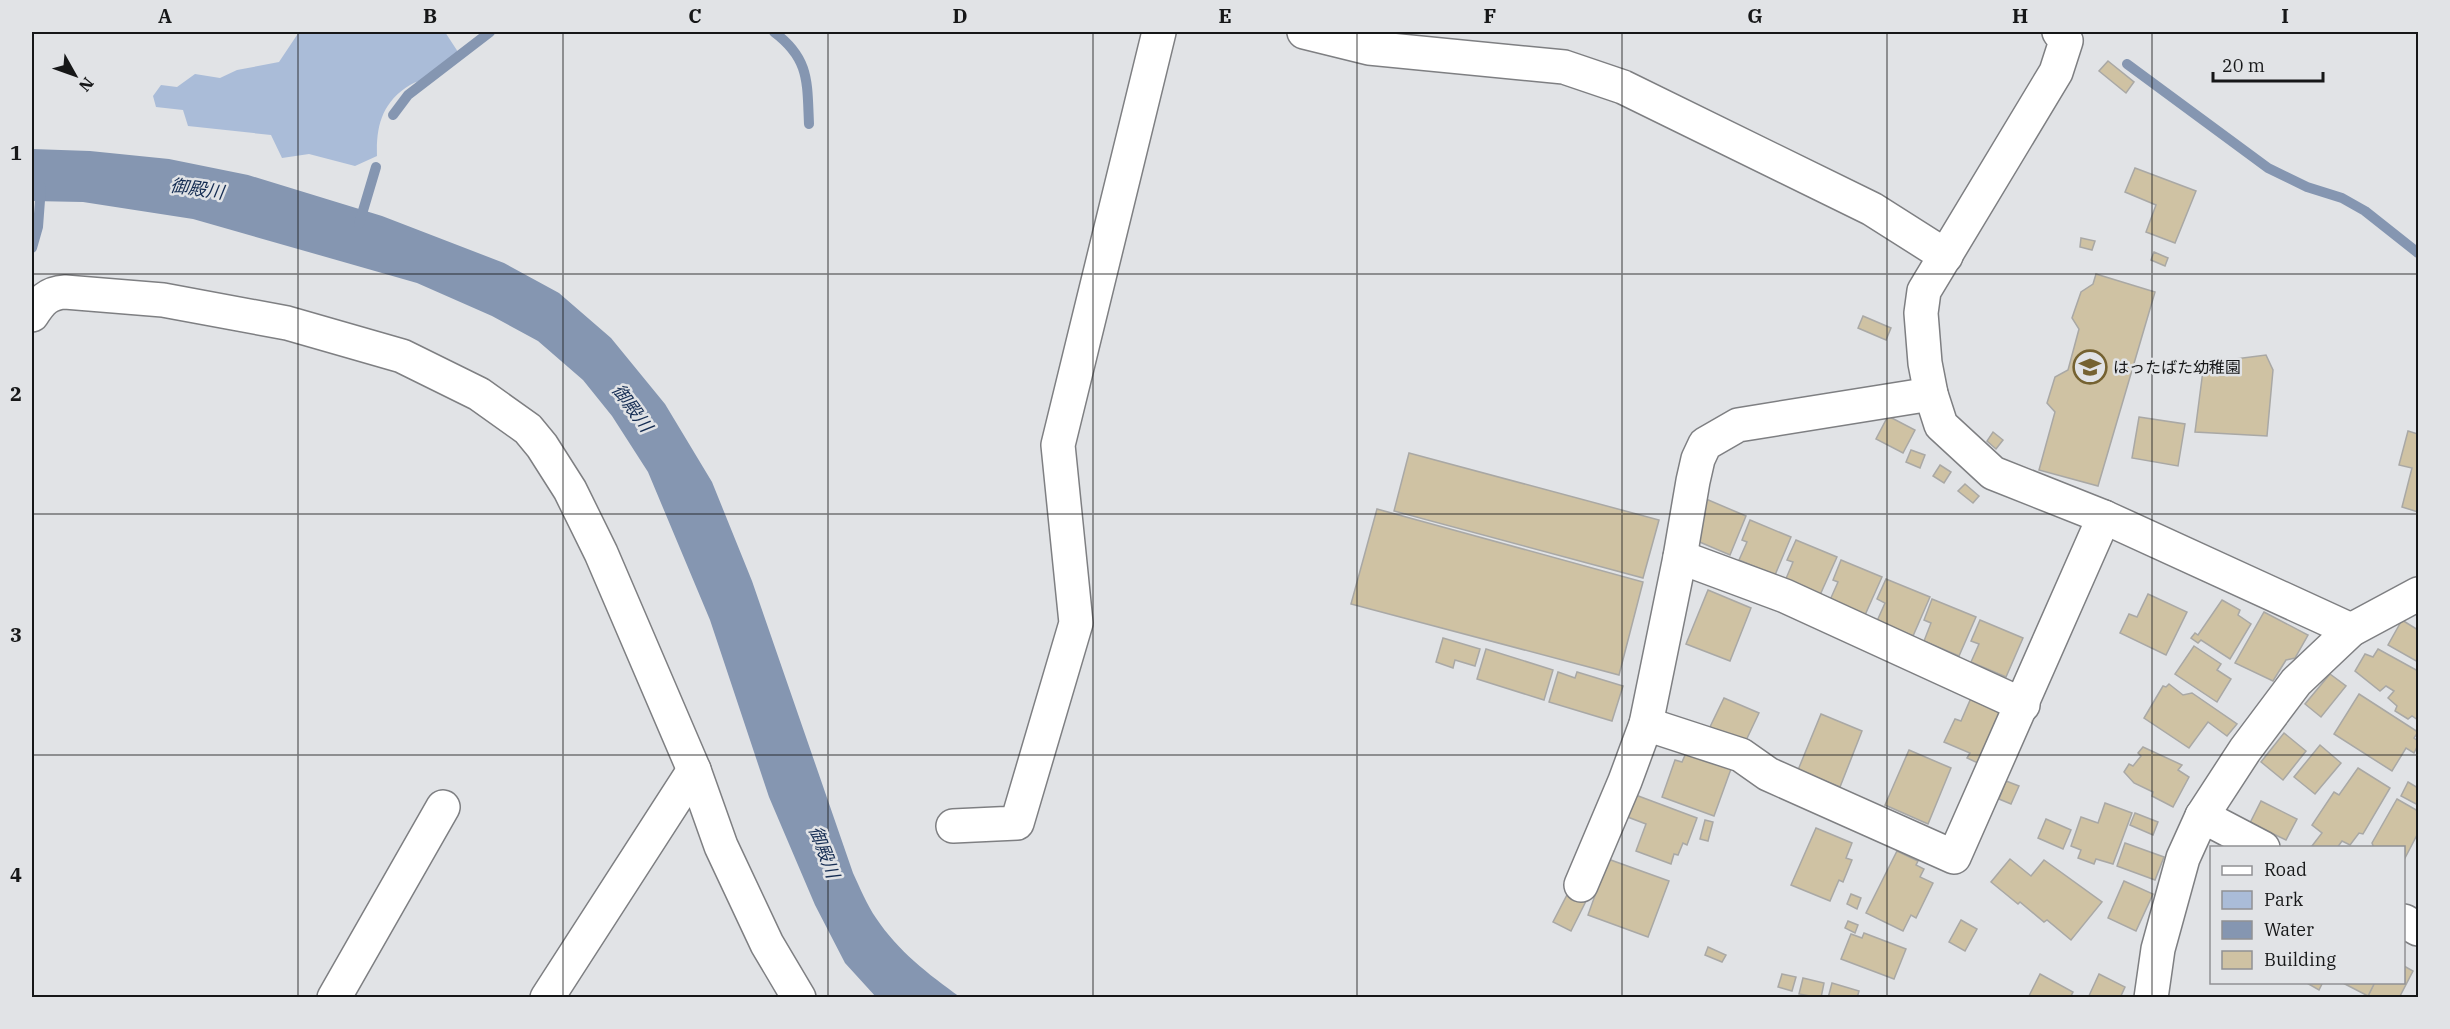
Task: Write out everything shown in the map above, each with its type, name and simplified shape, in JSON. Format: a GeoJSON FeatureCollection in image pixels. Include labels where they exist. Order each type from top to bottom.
{"type":"FeatureCollection","features":[{"type":"Feature","properties":{"kind":"street"},"geometry":{"type":"LineString","coordinates":[[953,826],[1017,823],[1076,623],[1058,445],[1159,32]]}},
{"type":"Feature","properties":{"kind":"street"},"geometry":{"type":"LineString","coordinates":[[1304,32],[1369,48],[1564,67],[1613,83],[1872,209],[1946,256]]}},
{"type":"Feature","properties":{"kind":"street"},"geometry":{"type":"LineString","coordinates":[[2059,32],[2066,41],[2056,72],[1924,291],[1920,313],[1925,363],[1930,394],[1941,425],[1993,473],[2104,518],[2351,630]]}},
{"type":"Feature","properties":{"kind":"street"},"geometry":{"type":"LineString","coordinates":[[32,315],[41,301],[53,292],[163,300],[287,323],[391,353],[479,394],[528,429],[542,446],[570,490],[601,553],[694,770],[721,846],[767,944],[799,998]]}},
{"type":"Feature","properties":{"kind":"street"},"geometry":{"type":"LineString","coordinates":[[1581,885],[1625,781],[1646,724],[1693,481],[1698,459],[1705,444],[1738,425],[1930,394]]}},
{"type":"Feature","properties":{"kind":"street"},"geometry":{"type":"LineString","coordinates":[[1646,724],[1741,755],[1768,774],[1954,857],[2104,518]]}},
{"type":"Feature","properties":{"kind":"street"},"geometry":{"type":"LineString","coordinates":[[1680,557],[1785,596],[2023,705]]}},
{"type":"Feature","properties":{"kind":"street"},"geometry":{"type":"LineString","coordinates":[[2151,998],[2158,949],[2183,858],[2202,816],[2245,750],[2296,682],[2351,630],[2418,594]]}},
{"type":"Feature","properties":{"kind":"street"},"geometry":{"type":"LineString","coordinates":[[547,998],[694,770]]}},
{"type":"Feature","properties":{"kind":"street"},"geometry":{"type":"LineString","coordinates":[[334,998],[443,807]]}},
{"type":"Feature","properties":{"kind":"street"},"geometry":{"type":"LineString","coordinates":[[2202,816],[2259,846]]}},
{"type":"Feature","properties":{"kind":"green space"},"geometry":{"type":"Polygon","coordinates":[[[299,32],[445,32],[460,55],[446,61],[431,75],[410,85],[393,99],[380,125],[377,156],[355,166],[309,154],[282,158],[271,135],[188,126],[183,110],[156,107],[153,96],[161,85],[177,87],[195,74],[220,78],[237,70],[279,62],[299,32]]]}},
{"type":"Feature","properties":{"kind":"water","name":"御殿川"},"geometry":{"type":"Polygon","coordinates":[[[32,149],[90,151],[169,159],[248,175],[382,216],[504,263],[559,293],[611,338],[665,404],[712,482],[752,581],[853,873],[867,902],[894,941],[925,971],[960,997],[876,997],[845,963],[815,905],[769,797],[710,620],[648,472],[612,416],[583,380],[538,341],[492,316],[417,283],[193,219],[83,202],[32,201],[32,149]]]}},
{"type":"Feature","properties":{"kind":"building"},"geometry":{"type":"Polygon","coordinates":[[[2108,61],[2134,82],[2126,93],[2099,71],[2108,61]]]}},
{"type":"Feature","properties":{"kind":"building"},"geometry":{"type":"Polygon","coordinates":[[[2135,168],[2196,191],[2175,243],[2146,232],[2156,205],[2125,192],[2135,168]]]}},
{"type":"Feature","properties":{"kind":"building"},"geometry":{"type":"Polygon","coordinates":[[[2081,238],[2095,241],[2092,250],[2080,247],[2081,238]]]}},
{"type":"Feature","properties":{"kind":"building"},"geometry":{"type":"Polygon","coordinates":[[[2154,252],[2168,258],[2165,266],[2151,260],[2154,252]]]}},
{"type":"Feature","properties":{"kind":"building"},"geometry":{"type":"Polygon","coordinates":[[[2096,274],[2155,292],[2098,486],[2039,470],[2055,412],[2047,403],[2055,377],[2068,370],[2079,329],[2072,318],[2081,292],[2093,284],[2096,274]]]}},
{"type":"Feature","properties":{"kind":"building"},"geometry":{"type":"Polygon","coordinates":[[[1863,316],[1891,328],[1886,340],[1858,328],[1863,316]]]}},
{"type":"Feature","properties":{"kind":"building"},"geometry":{"type":"Polygon","coordinates":[[[2266,355],[2273,370],[2267,436],[2195,432],[2204,363],[2266,355]]]}},
{"type":"Feature","properties":{"kind":"building"},"geometry":{"type":"Polygon","coordinates":[[[1888,416],[1915,430],[1903,453],[1876,439],[1888,416]]]}},
{"type":"Feature","properties":{"kind":"building"},"geometry":{"type":"Polygon","coordinates":[[[2139,417],[2185,424],[2178,466],[2132,458],[2139,417]]]}},
{"type":"Feature","properties":{"kind":"building"},"geometry":{"type":"Polygon","coordinates":[[[2408,431],[2418,434],[2418,512],[2402,507],[2412,468],[2399,465],[2408,431]]]}},
{"type":"Feature","properties":{"kind":"building"},"geometry":{"type":"Polygon","coordinates":[[[1993,432],[2003,440],[1996,449],[1987,441],[1993,432]]]}},
{"type":"Feature","properties":{"kind":"building"},"geometry":{"type":"Polygon","coordinates":[[[1911,450],[1925,455],[1920,468],[1906,462],[1911,450]]]}},
{"type":"Feature","properties":{"kind":"building"},"geometry":{"type":"Polygon","coordinates":[[[1409,453],[1659,520],[1643,578],[1394,511],[1409,453]]]}},
{"type":"Feature","properties":{"kind":"building"},"geometry":{"type":"Polygon","coordinates":[[[1940,465],[1951,472],[1944,483],[1933,476],[1940,465]]]}},
{"type":"Feature","properties":{"kind":"building"},"geometry":{"type":"Polygon","coordinates":[[[1965,484],[1979,496],[1973,503],[1958,491],[1965,484]]]}},
{"type":"Feature","properties":{"kind":"building"},"geometry":{"type":"Polygon","coordinates":[[[1706,499],[1746,516],[1730,555],[1695,540],[1706,499]]]}},
{"type":"Feature","properties":{"kind":"building"},"geometry":{"type":"Polygon","coordinates":[[[1377,509],[1643,582],[1619,675],[1351,604],[1377,509]]]}},
{"type":"Feature","properties":{"kind":"building"},"geometry":{"type":"Polygon","coordinates":[[[1750,520],[1791,537],[1775,575],[1739,560],[1747,542],[1742,540],[1750,520]]]}},
{"type":"Feature","properties":{"kind":"building"},"geometry":{"type":"Polygon","coordinates":[[[1796,540],[1837,557],[1820,595],[1785,581],[1793,562],[1787,560],[1796,540]]]}},
{"type":"Feature","properties":{"kind":"building"},"geometry":{"type":"Polygon","coordinates":[[[1841,560],[1882,577],[1865,615],[1830,600],[1838,582],[1833,580],[1841,560]]]}},
{"type":"Feature","properties":{"kind":"building"},"geometry":{"type":"Polygon","coordinates":[[[1886,579],[1930,597],[1913,636],[1877,621],[1885,603],[1877,599],[1886,579]]]}},
{"type":"Feature","properties":{"kind":"building"},"geometry":{"type":"Polygon","coordinates":[[[1708,590],[1751,608],[1730,661],[1686,644],[1708,590]]]}},
{"type":"Feature","properties":{"kind":"building"},"geometry":{"type":"Polygon","coordinates":[[[2148,594],[2187,612],[2166,655],[2120,633],[2129,614],[2137,617],[2148,594]]]}},
{"type":"Feature","properties":{"kind":"building"},"geometry":{"type":"Polygon","coordinates":[[[1932,599],[1976,617],[1959,656],[1924,641],[1931,623],[1924,620],[1932,599]]]}},
{"type":"Feature","properties":{"kind":"building"},"geometry":{"type":"Polygon","coordinates":[[[2222,600],[2240,610],[2238,615],[2251,624],[2230,659],[2201,640],[2198,643],[2191,638],[2195,633],[2198,635],[2222,600]]]}},
{"type":"Feature","properties":{"kind":"building"},"geometry":{"type":"Polygon","coordinates":[[[2264,612],[2308,635],[2295,658],[2286,660],[2273,681],[2235,663],[2264,612]]]}},
{"type":"Feature","properties":{"kind":"building"},"geometry":{"type":"Polygon","coordinates":[[[1980,620],[2023,638],[2006,677],[1971,662],[1979,644],[1971,641],[1980,620]]]}},
{"type":"Feature","properties":{"kind":"building"},"geometry":{"type":"Polygon","coordinates":[[[2402,620],[2418,630],[2418,662],[2388,645],[2402,620]]]}},
{"type":"Feature","properties":{"kind":"building"},"geometry":{"type":"Polygon","coordinates":[[[1443,638],[1480,649],[1475,666],[1455,660],[1453,668],[1436,662],[1443,638]]]}},
{"type":"Feature","properties":{"kind":"building"},"geometry":{"type":"Polygon","coordinates":[[[2194,646],[2221,664],[2217,670],[2231,679],[2217,702],[2175,674],[2194,646]]]}},
{"type":"Feature","properties":{"kind":"building"},"geometry":{"type":"Polygon","coordinates":[[[1486,649],[1553,670],[1544,700],[1477,679],[1486,649]]]}},
{"type":"Feature","properties":{"kind":"building"},"geometry":{"type":"Polygon","coordinates":[[[2378,649],[2418,671],[2418,720],[2412,716],[2408,719],[2395,711],[2397,706],[2388,698],[2394,691],[2386,686],[2380,691],[2355,671],[2365,654],[2373,657],[2378,649]]]}},
{"type":"Feature","properties":{"kind":"building"},"geometry":{"type":"Polygon","coordinates":[[[1558,672],[1575,678],[1577,672],[1623,686],[1612,721],[1549,702],[1558,672]]]}},
{"type":"Feature","properties":{"kind":"building"},"geometry":{"type":"Polygon","coordinates":[[[2330,674],[2346,686],[2321,717],[2305,704],[2330,674]]]}},
{"type":"Feature","properties":{"kind":"building"},"geometry":{"type":"Polygon","coordinates":[[[2169,684],[2183,695],[2192,693],[2237,724],[2227,736],[2208,722],[2189,748],[2144,718],[2163,686],[2166,687],[2169,684]]]}},
{"type":"Feature","properties":{"kind":"building"},"geometry":{"type":"Polygon","coordinates":[[[2359,694],[2418,732],[2414,738],[2418,741],[2418,745],[2414,753],[2406,748],[2392,771],[2334,734],[2359,694]]]}},
{"type":"Feature","properties":{"kind":"building"},"geometry":{"type":"Polygon","coordinates":[[[1724,698],[1759,713],[1742,749],[1709,729],[1724,698]]]}},
{"type":"Feature","properties":{"kind":"building"},"geometry":{"type":"Polygon","coordinates":[[[1971,698],[2003,712],[1980,764],[1967,758],[1970,753],[1944,742],[1955,719],[1961,721],[1971,698]]]}},
{"type":"Feature","properties":{"kind":"building"},"geometry":{"type":"Polygon","coordinates":[[[1821,714],[1862,731],[1840,787],[1798,770],[1821,714]]]}},
{"type":"Feature","properties":{"kind":"building"},"geometry":{"type":"Polygon","coordinates":[[[2284,733],[2306,751],[2283,780],[2261,762],[2284,733]]]}},
{"type":"Feature","properties":{"kind":"building"},"geometry":{"type":"Polygon","coordinates":[[[2320,745],[2341,763],[2315,794],[2294,777],[2320,745]]]}},
{"type":"Feature","properties":{"kind":"building"},"geometry":{"type":"Polygon","coordinates":[[[2143,747],[2182,765],[2178,770],[2189,777],[2173,807],[2152,796],[2153,792],[2134,783],[2124,772],[2129,764],[2133,766],[2141,756],[2138,753],[2143,747]]]}},
{"type":"Feature","properties":{"kind":"building"},"geometry":{"type":"Polygon","coordinates":[[[1909,750],[1951,768],[1928,824],[1885,805],[1909,750]]]}},
{"type":"Feature","properties":{"kind":"building"},"geometry":{"type":"Polygon","coordinates":[[[1686,753],[1731,769],[1714,816],[1662,797],[1675,760],[1682,762],[1686,753]]]}},
{"type":"Feature","properties":{"kind":"building"},"geometry":{"type":"Polygon","coordinates":[[[2358,768],[2390,788],[2363,834],[2359,833],[2350,845],[2342,841],[2338,846],[2312,846],[2322,833],[2312,825],[2334,792],[2339,795],[2358,768]]]}},
{"type":"Feature","properties":{"kind":"building"},"geometry":{"type":"Polygon","coordinates":[[[2006,781],[2019,786],[2011,804],[1999,799],[2006,781]]]}},
{"type":"Feature","properties":{"kind":"building"},"geometry":{"type":"Polygon","coordinates":[[[2408,782],[2418,788],[2418,805],[2401,796],[2408,782]]]}},
{"type":"Feature","properties":{"kind":"building"},"geometry":{"type":"Polygon","coordinates":[[[1633,794],[1697,818],[1687,845],[1683,843],[1678,855],[1674,854],[1671,864],[1636,851],[1646,824],[1625,816],[1633,794]]]}},
{"type":"Feature","properties":{"kind":"building"},"geometry":{"type":"Polygon","coordinates":[[[2397,799],[2418,811],[2418,833],[2405,858],[2405,846],[2373,846],[2372,843],[2397,799]]]}},
{"type":"Feature","properties":{"kind":"building"},"geometry":{"type":"Polygon","coordinates":[[[2261,801],[2297,819],[2286,840],[2250,823],[2261,801]]]}},
{"type":"Feature","properties":{"kind":"building"},"geometry":{"type":"Polygon","coordinates":[[[2105,803],[2132,813],[2113,864],[2096,859],[2094,864],[2078,858],[2081,850],[2071,846],[2081,817],[2098,823],[2105,803]]]}},
{"type":"Feature","properties":{"kind":"building"},"geometry":{"type":"Polygon","coordinates":[[[2135,813],[2158,822],[2153,835],[2130,825],[2135,813]]]}},
{"type":"Feature","properties":{"kind":"building"},"geometry":{"type":"Polygon","coordinates":[[[2046,819],[2071,830],[2063,849],[2038,838],[2046,819]]]}},
{"type":"Feature","properties":{"kind":"building"},"geometry":{"type":"Polygon","coordinates":[[[1705,820],[1713,822],[1708,841],[1700,839],[1705,820]]]}},
{"type":"Feature","properties":{"kind":"building"},"geometry":{"type":"Polygon","coordinates":[[[1816,828],[1852,843],[1846,858],[1852,860],[1843,882],[1839,880],[1830,901],[1791,885],[1816,828]]]}},
{"type":"Feature","properties":{"kind":"building"},"geometry":{"type":"Polygon","coordinates":[[[2125,843],[2164,857],[2155,880],[2117,866],[2125,843]]]}},
{"type":"Feature","properties":{"kind":"building"},"geometry":{"type":"Polygon","coordinates":[[[1897,851],[1918,861],[1916,865],[1924,869],[1920,877],[1933,883],[1916,918],[1911,915],[1903,931],[1866,913],[1897,851]]]}},
{"type":"Feature","properties":{"kind":"building"},"geometry":{"type":"Polygon","coordinates":[[[1608,859],[1669,881],[1648,937],[1588,915],[1608,859]]]}},
{"type":"Feature","properties":{"kind":"building"},"geometry":{"type":"Polygon","coordinates":[[[2010,859],[2031,876],[2044,860],[2102,902],[2071,940],[2047,920],[2044,922],[1991,882],[2010,859]]]}},
{"type":"Feature","properties":{"kind":"building"},"geometry":{"type":"Polygon","coordinates":[[[2124,881],[2153,894],[2136,931],[2108,918],[2124,881]]]}},
{"type":"Feature","properties":{"kind":"building"},"geometry":{"type":"Polygon","coordinates":[[[1568,893],[1586,901],[1571,931],[1553,922],[1568,893]]]}},
{"type":"Feature","properties":{"kind":"building"},"geometry":{"type":"Polygon","coordinates":[[[1851,894],[1861,898],[1857,909],[1847,904],[1851,894]]]}},
{"type":"Feature","properties":{"kind":"building"},"geometry":{"type":"Polygon","coordinates":[[[1961,920],[1977,929],[1965,951],[1949,942],[1961,920]]]}},
{"type":"Feature","properties":{"kind":"building"},"geometry":{"type":"Polygon","coordinates":[[[1848,921],[1858,925],[1855,933],[1845,928],[1848,921]]]}},
{"type":"Feature","properties":{"kind":"building"},"geometry":{"type":"Polygon","coordinates":[[[1864,933],[1906,949],[1894,979],[1841,959],[1851,934],[1862,938],[1864,933]]]}},
{"type":"Feature","properties":{"kind":"building"},"geometry":{"type":"Polygon","coordinates":[[[1708,947],[1726,955],[1722,962],[1705,955],[1708,947]]]}},
{"type":"Feature","properties":{"kind":"building"},"geometry":{"type":"Polygon","coordinates":[[[2405,967],[2413,971],[2399,998],[2367,998],[2374,984],[2405,984],[2405,967]]]}},
{"type":"Feature","properties":{"kind":"building"},"geometry":{"type":"Polygon","coordinates":[[[1782,974],[1796,977],[1792,991],[1778,987],[1782,974]]]}},
{"type":"Feature","properties":{"kind":"building"},"geometry":{"type":"Polygon","coordinates":[[[2040,974],[2073,992],[2070,998],[2028,998],[2040,974]]]}},
{"type":"Feature","properties":{"kind":"building"},"geometry":{"type":"Polygon","coordinates":[[[2099,974],[2125,987],[2120,998],[2088,998],[2099,974]]]}},
{"type":"Feature","properties":{"kind":"building"},"geometry":{"type":"Polygon","coordinates":[[[1803,978],[1824,983],[1821,998],[1799,994],[1803,978]]]}},
{"type":"Feature","properties":{"kind":"building"},"geometry":{"type":"Polygon","coordinates":[[[1832,983],[1859,991],[1857,998],[1828,998],[1832,983]]]}},
{"type":"Feature","properties":{"kind":"building"},"geometry":{"type":"Polygon","coordinates":[[[2308,984],[2322,984],[2319,990],[2308,984]]]}},
{"type":"Feature","properties":{"kind":"building"},"geometry":{"type":"Polygon","coordinates":[[[2345,984],[2374,984],[2368,996],[2345,984]]]}},
{"type":"Feature","properties":{"kind":"waterway"},"geometry":{"type":"LineString","coordinates":[[393,115],[408,95],[490,32]]}},
{"type":"Feature","properties":{"kind":"waterway"},"geometry":{"type":"LineString","coordinates":[[774,32],[794,52],[804,72],[807,84],[809,124]]}},
{"type":"Feature","properties":{"kind":"waterway"},"geometry":{"type":"LineString","coordinates":[[2127,64],[2268,168],[2307,187],[2342,198],[2365,211],[2418,253]]}},
{"type":"Feature","properties":{"kind":"waterway"},"geometry":{"type":"LineString","coordinates":[[359,224],[376,167]]}},
{"type":"Feature","properties":{"kind":"waterway"},"geometry":{"type":"LineString","coordinates":[[32,248],[38,227],[41,187]]}},
{"type":"Feature","properties":{"kind":"place","name":"はったばた幼稚園"},"geometry":{"type":"Point","coordinates":[2090,367]}}]}
